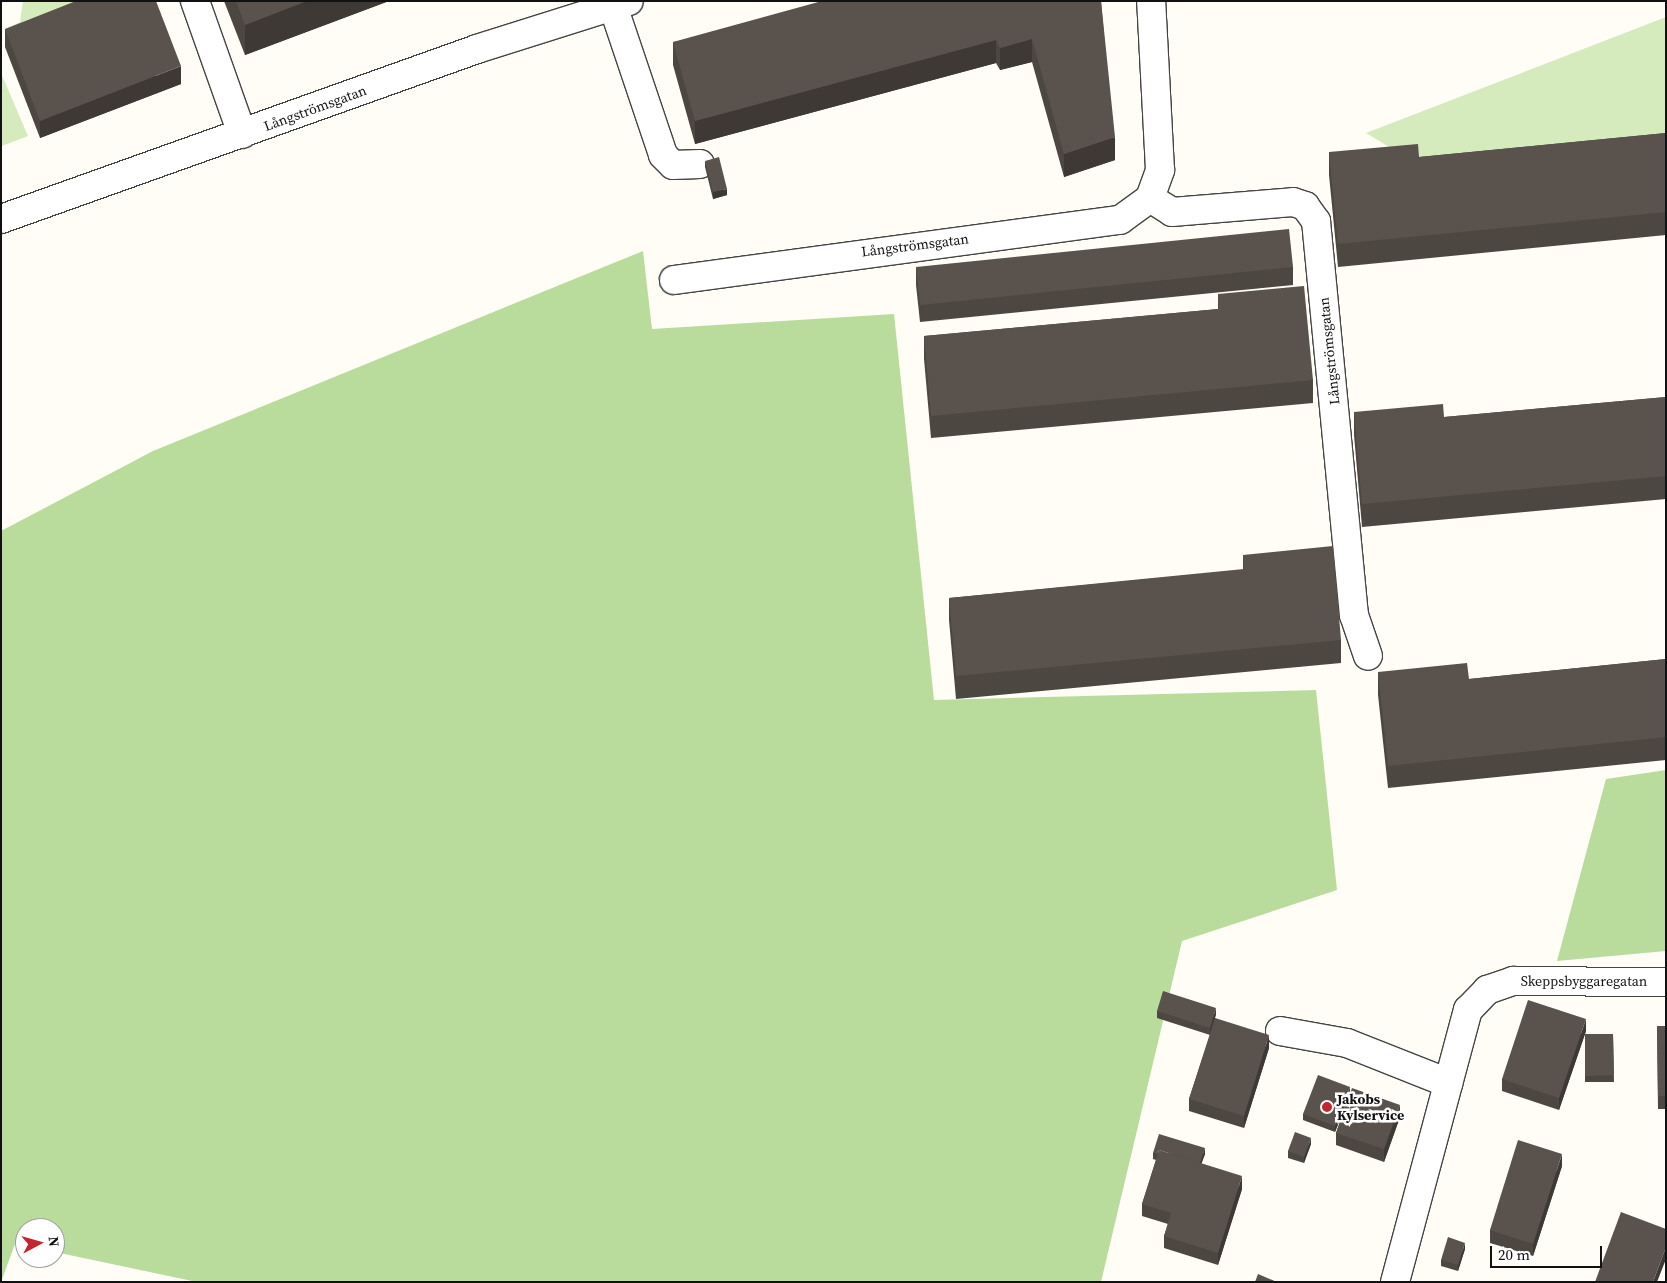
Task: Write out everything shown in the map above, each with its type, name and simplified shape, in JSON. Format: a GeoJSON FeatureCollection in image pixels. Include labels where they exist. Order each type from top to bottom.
{"type":"FeatureCollection","features":[{"type":"Feature","properties":{"kind":"street"},"geometry":{"type":"LineString","coordinates":[[195,1],[242,134]]}},
{"type":"Feature","properties":{"kind":"street"},"geometry":{"type":"LineString","coordinates":[[1150,198],[1160,170],[1151,1]]}},
{"type":"Feature","properties":{"kind":"street"},"geometry":{"type":"LineString","coordinates":[[621,4],[663,154],[673,165],[700,164]]}},
{"type":"Feature","properties":{"kind":"street","name":"Långströmsgatan"},"geometry":{"type":"LineString","coordinates":[[1,219],[621,4]]}},
{"type":"Feature","properties":{"kind":"street","name":"Långströmsgatan"},"geometry":{"type":"LineString","coordinates":[[674,280],[1120,220],[1150,198],[1172,212],[1293,202],[1305,206],[1316,221],[1354,615],[1368,656]]}},
{"type":"Feature","properties":{"kind":"street","name":"Skeppsbyggaregatan"},"geometry":{"type":"LineString","coordinates":[[1395,1282],[1432,1155],[1448,1083],[1468,1010],[1487,990],[1513,981],[1666,982]]}},
{"type":"Feature","properties":{"kind":"street"},"geometry":{"type":"LineString","coordinates":[[1280,1031],[1346,1043],[1448,1083]]}},
{"type":"Feature","properties":{"kind":"green space"},"geometry":{"type":"Polygon","coordinates":[[[23,1],[84,1],[1,31],[20,22],[23,1]]]}},
{"type":"Feature","properties":{"kind":"green space"},"geometry":{"type":"Polygon","coordinates":[[[1666,17],[1666,146],[1414,162],[1366,133],[1666,17]]]}},
{"type":"Feature","properties":{"kind":"green space"},"geometry":{"type":"Polygon","coordinates":[[[1,73],[28,136],[2,146],[1,144],[1,73]]]}},
{"type":"Feature","properties":{"kind":"green space"},"geometry":{"type":"Polygon","coordinates":[[[643,251],[652,329],[894,314],[934,700],[1316,690],[1337,890],[1182,941],[1101,1282],[197,1282],[65,1254],[65,1218],[15,1218],[15,1244],[1,1282],[1,531],[153,451],[643,251]]]}},
{"type":"Feature","properties":{"kind":"green space"},"geometry":{"type":"Polygon","coordinates":[[[1666,770],[1666,951],[1557,961],[1606,779],[1666,770]]]}},
{"type":"Feature","properties":{"kind":"building"},"geometry":{"type":"Polygon","coordinates":[[[76,1],[156,1],[181,66],[40,121],[5,29],[76,1]]]}},
{"type":"Feature","properties":{"kind":"building"},"geometry":{"type":"Polygon","coordinates":[[[236,1],[307,1],[245,25],[236,1]]]}},
{"type":"Feature","properties":{"kind":"building"},"geometry":{"type":"Polygon","coordinates":[[[822,1],[1101,1],[1115,137],[1064,154],[1032,39],[1000,48],[996,40],[695,121],[673,42],[822,1]]]}},
{"type":"Feature","properties":{"kind":"building"},"geometry":{"type":"Polygon","coordinates":[[[1666,133],[1666,212],[1338,244],[1329,152],[1418,144],[1419,157],[1666,133]]]}},
{"type":"Feature","properties":{"kind":"building"},"geometry":{"type":"Polygon","coordinates":[[[719,157],[727,189],[713,192],[705,161],[719,157]]]}},
{"type":"Feature","properties":{"kind":"building"},"geometry":{"type":"Polygon","coordinates":[[[1289,229],[1293,267],[920,305],[916,267],[1289,229]]]}},
{"type":"Feature","properties":{"kind":"building"},"geometry":{"type":"Polygon","coordinates":[[[1304,286],[1313,380],[931,416],[924,336],[1219,309],[1218,294],[1304,286]]]}},
{"type":"Feature","properties":{"kind":"building"},"geometry":{"type":"Polygon","coordinates":[[[1666,397],[1666,476],[1362,504],[1354,412],[1443,404],[1444,417],[1666,397]]]}},
{"type":"Feature","properties":{"kind":"building"},"geometry":{"type":"Polygon","coordinates":[[[1333,546],[1341,640],[956,676],[949,598],[1244,569],[1243,555],[1333,546]]]}},
{"type":"Feature","properties":{"kind":"building"},"geometry":{"type":"Polygon","coordinates":[[[1666,659],[1666,737],[1388,766],[1378,672],[1467,663],[1469,679],[1666,659]]]}},
{"type":"Feature","properties":{"kind":"building"},"geometry":{"type":"Polygon","coordinates":[[[1163,991],[1216,1008],[1210,1028],[1157,1011],[1163,991]]]}},
{"type":"Feature","properties":{"kind":"building"},"geometry":{"type":"Polygon","coordinates":[[[1528,1000],[1586,1019],[1559,1098],[1502,1079],[1528,1000]]]}},
{"type":"Feature","properties":{"kind":"building"},"geometry":{"type":"Polygon","coordinates":[[[1215,1018],[1269,1035],[1244,1116],[1189,1099],[1215,1018]]]}},
{"type":"Feature","properties":{"kind":"building"},"geometry":{"type":"Polygon","coordinates":[[[1657,1026],[1666,1026],[1666,1096],[1658,1096],[1657,1026]]]}},
{"type":"Feature","properties":{"kind":"building"},"geometry":{"type":"Polygon","coordinates":[[[1585,1034],[1613,1034],[1614,1075],[1585,1076],[1585,1034]]]}},
{"type":"Feature","properties":{"kind":"building","name":"Jakobs Kylservice"},"geometry":{"type":"Polygon","coordinates":[[[1318,1075],[1350,1087],[1335,1126],[1303,1114],[1318,1075]]]}},
{"type":"Feature","properties":{"kind":"building"},"geometry":{"type":"Polygon","coordinates":[[[1352,1088],[1400,1105],[1384,1149],[1336,1133],[1352,1088]]]}},
{"type":"Feature","properties":{"kind":"building"},"geometry":{"type":"Polygon","coordinates":[[[1295,1132],[1311,1138],[1304,1157],[1288,1151],[1295,1132]]]}},
{"type":"Feature","properties":{"kind":"building"},"geometry":{"type":"Polygon","coordinates":[[[1159,1134],[1205,1148],[1200,1163],[1159,1150],[1158,1154],[1153,1153],[1159,1134]]]}},
{"type":"Feature","properties":{"kind":"building"},"geometry":{"type":"Polygon","coordinates":[[[1518,1140],[1562,1154],[1533,1244],[1490,1230],[1518,1140]]]}},
{"type":"Feature","properties":{"kind":"building"},"geometry":{"type":"Polygon","coordinates":[[[1159,1150],[1242,1176],[1218,1253],[1164,1236],[1171,1213],[1142,1204],[1159,1150]]]}},
{"type":"Feature","properties":{"kind":"building"},"geometry":{"type":"Polygon","coordinates":[[[1621,1212],[1666,1229],[1666,1247],[1653,1282],[1595,1282],[1621,1212]]]}},
{"type":"Feature","properties":{"kind":"building"},"geometry":{"type":"Polygon","coordinates":[[[1448,1237],[1465,1243],[1458,1265],[1441,1260],[1448,1237]]]}},
{"type":"Feature","properties":{"kind":"building"},"geometry":{"type":"Polygon","coordinates":[[[1258,1274],[1277,1282],[1255,1282],[1258,1274]]]}},
{"type":"Feature","properties":{"kind":"place","name":"Jakobs Kylservice"},"geometry":{"type":"Point","coordinates":[1327,1107]}}]}
